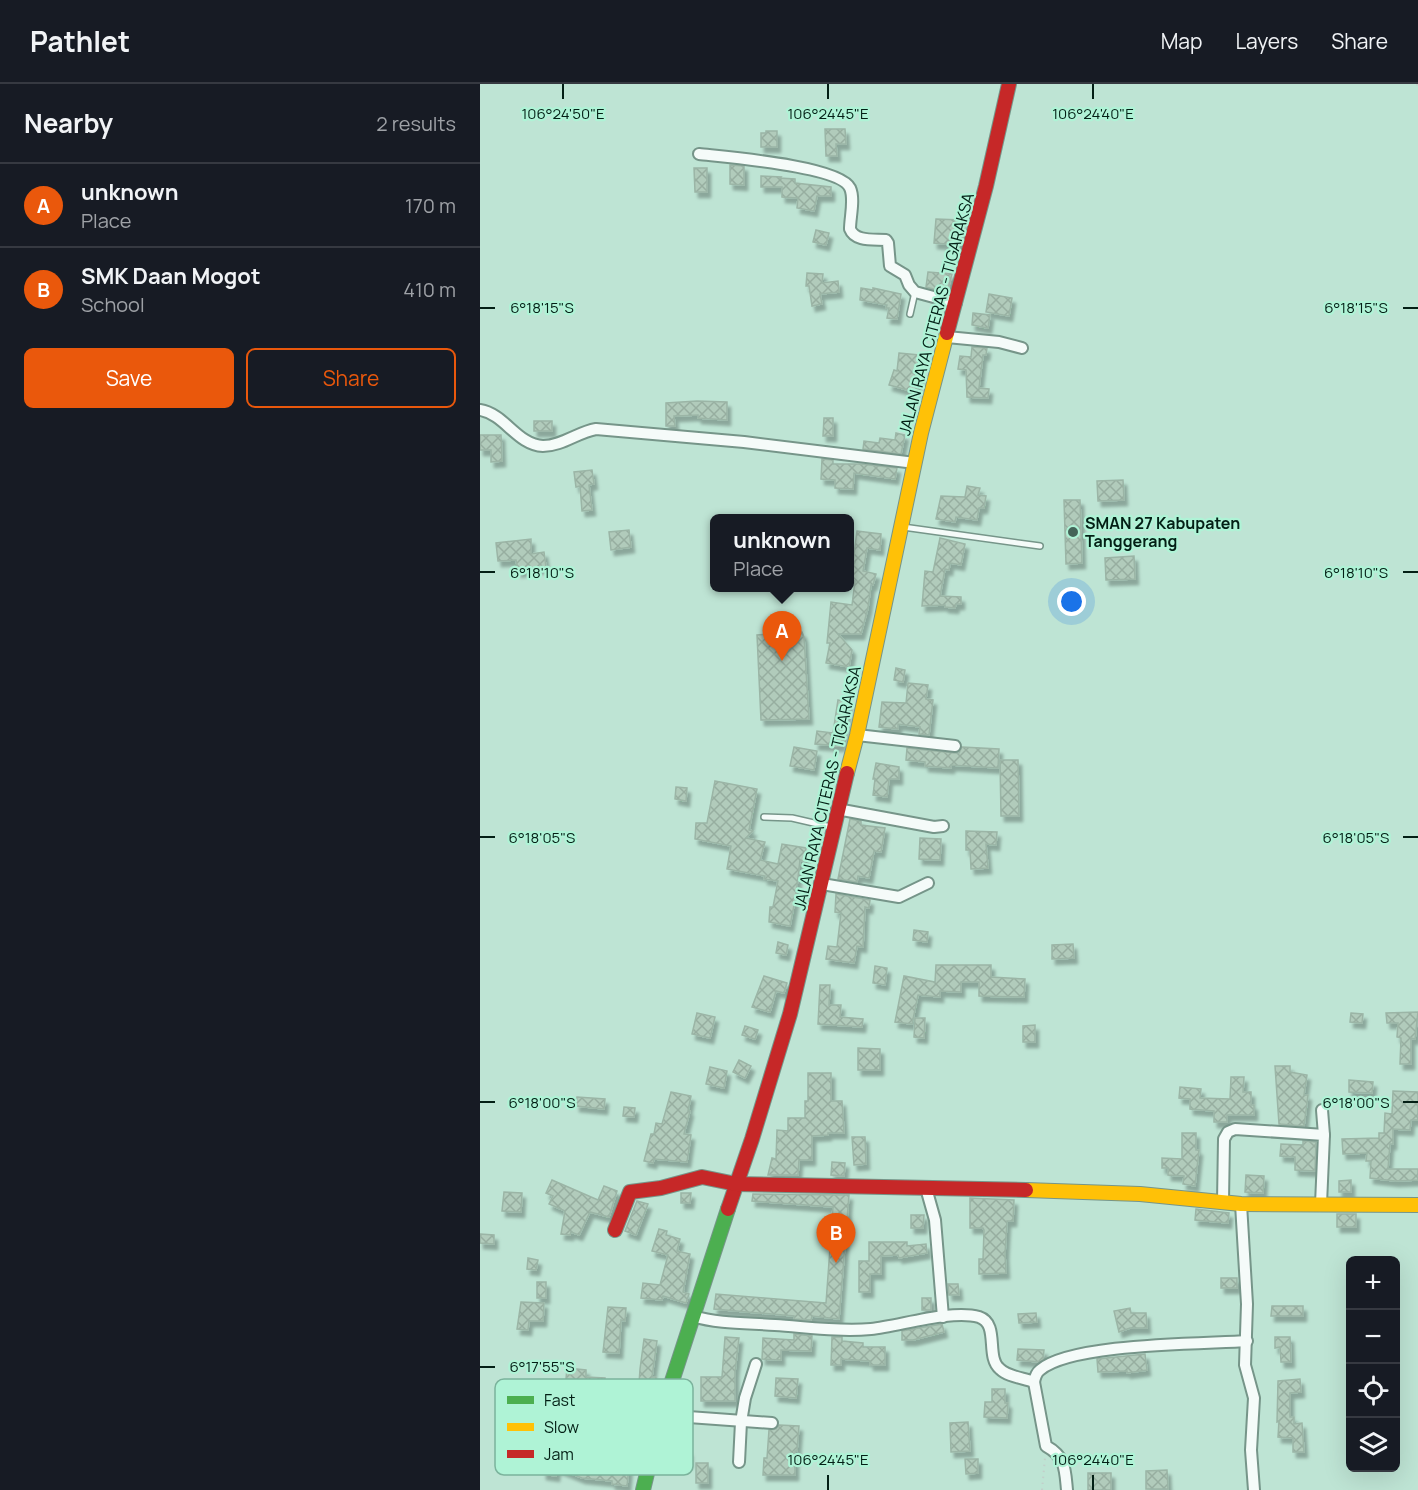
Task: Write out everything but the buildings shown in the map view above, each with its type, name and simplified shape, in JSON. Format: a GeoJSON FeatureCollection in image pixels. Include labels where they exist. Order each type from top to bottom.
{"type":"FeatureCollection","features":[{"type":"Feature","properties":{"kind":"main road","name":"JALAN RAYA CITERAS - TIGARAKSA"},"geometry":{"type":"LineString","coordinates":[[673,1379],[735,1184],[752,1139],[789,1014],[822,884],[837,809],[857,735],[915,463],[986,186],[1009,84]]}},
{"type":"Feature","properties":{"kind":"main road"},"geometry":{"type":"LineString","coordinates":[[615,1230],[630,1192],[661,1188],[695,1178],[712,1178],[735,1184],[1140,1194],[1241,1204],[1418,1205]]}},
{"type":"Feature","properties":{"kind":"main road","name":"JALAN RAYA CITERAS - TIGARAKSA"},"geometry":{"type":"LineString","coordinates":[[643,1490],[647,1475]]}},
{"type":"Feature","properties":{"kind":"street"},"geometry":{"type":"LineString","coordinates":[[699,154],[779,163],[817,171],[844,181],[850,190],[850,232],[854,237],[887,241],[890,266],[905,275],[915,292],[956,303]]}},
{"type":"Feature","properties":{"kind":"street"},"geometry":{"type":"LineString","coordinates":[[947,338],[999,342],[1022,348]]}},
{"type":"Feature","properties":{"kind":"street"},"geometry":{"type":"LineString","coordinates":[[480,410],[492,414],[531,444],[545,446],[596,429],[744,442],[915,463]]}},
{"type":"Feature","properties":{"kind":"street"},"geometry":{"type":"LineString","coordinates":[[857,735],[955,746]]}},
{"type":"Feature","properties":{"kind":"street"},"geometry":{"type":"LineString","coordinates":[[837,809],[934,827],[943,826]]}},
{"type":"Feature","properties":{"kind":"street"},"geometry":{"type":"LineString","coordinates":[[822,884],[899,897],[928,883]]}},
{"type":"Feature","properties":{"kind":"street"},"geometry":{"type":"LineString","coordinates":[[1321,1204],[1324,1136],[1322,1110]]}},
{"type":"Feature","properties":{"kind":"street"},"geometry":{"type":"LineString","coordinates":[[1223,1201],[1222,1149],[1228,1132],[1235,1129],[1324,1136]]}},
{"type":"Feature","properties":{"kind":"street"},"geometry":{"type":"LineString","coordinates":[[926,1188],[935,1220],[943,1317]]}},
{"type":"Feature","properties":{"kind":"street"},"geometry":{"type":"LineString","coordinates":[[1241,1204],[1247,1304],[1245,1365],[1254,1398],[1251,1450],[1254,1490]]}},
{"type":"Feature","properties":{"kind":"street"},"geometry":{"type":"LineString","coordinates":[[693,1316],[734,1322],[858,1330],[943,1317],[969,1316],[986,1321],[989,1326],[993,1358],[997,1366],[1007,1374],[1034,1382]]}},
{"type":"Feature","properties":{"kind":"street"},"geometry":{"type":"LineString","coordinates":[[1067,1490],[1064,1464],[1053,1450],[1046,1446],[1034,1382],[1036,1374],[1042,1368],[1055,1362],[1093,1352],[1246,1341]]}},
{"type":"Feature","properties":{"kind":"street"},"geometry":{"type":"LineString","coordinates":[[739,1462],[741,1422],[750,1380],[756,1364]]}},
{"type":"Feature","properties":{"kind":"street"},"geometry":{"type":"LineString","coordinates":[[693,1418],[772,1424]]}},
{"type":"Feature","properties":{"kind":"lane"},"geometry":{"type":"LineString","coordinates":[[910,314],[915,292]]}},
{"type":"Feature","properties":{"kind":"lane"},"geometry":{"type":"LineString","coordinates":[[901,527],[1040,546]]}},
{"type":"Feature","properties":{"kind":"lane"},"geometry":{"type":"LineString","coordinates":[[764,817],[792,818],[809,824],[833,827]]}},
{"type":"Feature","properties":{"kind":"path"},"geometry":{"type":"LineString","coordinates":[[1042,1490],[1046,1446]]}},
{"type":"Feature","properties":{"kind":"traffic: fast"},"geometry":{"type":"LineString","coordinates":[[673,1379],[728,1209]]}},
{"type":"Feature","properties":{"kind":"traffic: fast"},"geometry":{"type":"LineString","coordinates":[[643,1490],[647,1475]]}},
{"type":"Feature","properties":{"kind":"traffic: slow"},"geometry":{"type":"LineString","coordinates":[[847,773],[921,433],[947,333]]}},
{"type":"Feature","properties":{"kind":"traffic: slow"},"geometry":{"type":"LineString","coordinates":[[1026,1190],[1140,1194],[1241,1204],[1418,1205]]}},
{"type":"Feature","properties":{"kind":"traffic: jam"},"geometry":{"type":"LineString","coordinates":[[947,333],[986,186],[1009,84]]}},
{"type":"Feature","properties":{"kind":"traffic: jam"},"geometry":{"type":"LineString","coordinates":[[728,1209],[790,1014],[847,773]]}},
{"type":"Feature","properties":{"kind":"traffic: jam"},"geometry":{"type":"LineString","coordinates":[[615,1230],[630,1192],[661,1188],[702,1177],[736,1184],[1026,1190]]}},
{"type":"Feature","properties":{"kind":"place","name":"SMAN 27 Kabupaten Tanggerang"},"geometry":{"type":"Point","coordinates":[1073,532]}},
{"type":"Feature","properties":{"kind":"place","name":"unknown"},"geometry":{"type":"Point","coordinates":[782,661]}},
{"type":"Feature","properties":{"kind":"place","name":"SMK Daan Mogot"},"geometry":{"type":"Point","coordinates":[836,1263]}}]}
